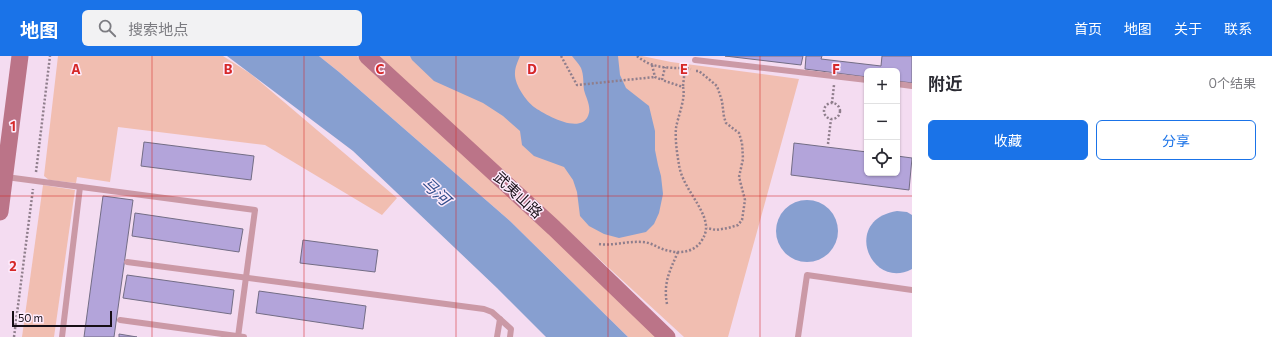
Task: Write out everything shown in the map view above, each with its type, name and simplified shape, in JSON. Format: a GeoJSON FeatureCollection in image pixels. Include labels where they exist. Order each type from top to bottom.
{"type":"FeatureCollection","features":[{"type":"Feature","properties":{"kind":"street"},"geometry":{"type":"LineString","coordinates":[[0,212],[20,56]]}},
{"type":"Feature","properties":{"kind":"street","name":"武夷山路"},"geometry":{"type":"LineString","coordinates":[[367,56],[554,228],[667,337]]}},
{"type":"Feature","properties":{"kind":"lane"},"geometry":{"type":"LineString","coordinates":[[695,60],[864,80]]}},
{"type":"Feature","properties":{"kind":"lane"},"geometry":{"type":"LineString","coordinates":[[900,84],[912,86]]}},
{"type":"Feature","properties":{"kind":"lane"},"geometry":{"type":"LineString","coordinates":[[4,177],[255,210],[240,337],[120,320]]}},
{"type":"Feature","properties":{"kind":"lane"},"geometry":{"type":"LineString","coordinates":[[62,337],[80,187]]}},
{"type":"Feature","properties":{"kind":"lane"},"geometry":{"type":"LineString","coordinates":[[127,262],[477,308],[492,312],[500,319],[511,329],[510,337]]}},
{"type":"Feature","properties":{"kind":"lane"},"geometry":{"type":"LineString","coordinates":[[798,337],[807,275],[912,290]]}},
{"type":"Feature","properties":{"kind":"lane"},"geometry":{"type":"LineString","coordinates":[[498,337],[500,319]]}},
{"type":"Feature","properties":{"kind":"path"},"geometry":{"type":"LineString","coordinates":[[14,337],[50,56]]}},
{"type":"Feature","properties":{"kind":"path"},"geometry":{"type":"LineString","coordinates":[[560,56],[577,85],[655,77],[683,87]]}},
{"type":"Feature","properties":{"kind":"path"},"geometry":{"type":"LineString","coordinates":[[637,56],[652,64],[699,71],[717,86],[722,101],[726,123],[738,133],[742,143],[743,158],[739,177],[745,200],[742,220],[738,225],[728,228],[716,230],[707,228]]}},
{"type":"Feature","properties":{"kind":"path"},"geometry":{"type":"LineString","coordinates":[[599,244],[609,245],[631,242],[649,242],[669,252],[678,252],[694,249],[700,245],[706,234],[707,228],[704,217],[680,170],[677,154],[676,130],[678,114],[684,97],[683,87],[685,68],[695,60]]}},
{"type":"Feature","properties":{"kind":"path"},"geometry":{"type":"LineString","coordinates":[[652,64],[655,77]]}},
{"type":"Feature","properties":{"kind":"path"},"geometry":{"type":"LineString","coordinates":[[662,80],[665,67]]}},
{"type":"Feature","properties":{"kind":"path"},"geometry":{"type":"LineString","coordinates":[[832,103],[835,77]]}},
{"type":"Feature","properties":{"kind":"path"},"geometry":{"type":"LineString","coordinates":[[832,103],[838,107],[839,112],[837,116],[831,118],[826,116],[824,111],[825,106],[832,103]]}},
{"type":"Feature","properties":{"kind":"path"},"geometry":{"type":"LineString","coordinates":[[828,144],[831,118]]}},
{"type":"Feature","properties":{"kind":"path"},"geometry":{"type":"LineString","coordinates":[[667,304],[665,287],[668,274],[678,252]]}},
{"type":"Feature","properties":{"kind":"shaded area"},"geometry":{"type":"Polygon","coordinates":[[[58,56],[223,56],[251,74],[397,198],[382,215],[265,145],[118,127],[110,182],[77,177],[76,183],[49,180],[44,176],[58,56]]]}},
{"type":"Feature","properties":{"kind":"shaded area"},"geometry":{"type":"Polygon","coordinates":[[[319,56],[357,56],[408,98],[658,337],[628,337],[510,221],[319,56]]]}},
{"type":"Feature","properties":{"kind":"shaded area"},"geometry":{"type":"Polygon","coordinates":[[[378,56],[642,56],[671,62],[799,79],[728,337],[684,337],[378,56]]]}},
{"type":"Feature","properties":{"kind":"shaded area"},"geometry":{"type":"Polygon","coordinates":[[[43,185],[75,190],[54,337],[22,337],[43,185]]]}},
{"type":"Feature","properties":{"kind":"water","name":"马河"},"geometry":{"type":"Polygon","coordinates":[[[227,56],[319,56],[510,221],[628,337],[546,337],[497,288],[353,151],[227,56]]]}},
{"type":"Feature","properties":{"kind":"water"},"geometry":{"type":"Polygon","coordinates":[[[410,56],[520,56],[515,77],[518,87],[528,101],[534,107],[553,118],[578,124],[584,121],[588,116],[589,109],[584,90],[582,71],[572,56],[618,56],[620,75],[626,88],[649,106],[655,131],[655,150],[661,176],[663,194],[659,213],[654,224],[646,232],[619,238],[604,234],[589,226],[580,216],[577,192],[573,180],[564,167],[534,156],[522,145],[520,131],[503,116],[483,103],[434,81],[412,60],[410,56]]]}},
{"type":"Feature","properties":{"kind":"water"},"geometry":{"type":"Polygon","coordinates":[[[807,200],[819,202],[829,209],[836,219],[838,231],[836,243],[829,253],[819,260],[807,262],[795,260],[785,253],[778,243],[776,231],[778,219],[785,209],[795,202],[807,200]]]}},
{"type":"Feature","properties":{"kind":"water"},"geometry":{"type":"Polygon","coordinates":[[[897,211],[907,212],[912,215],[912,269],[897,273],[884,270],[874,263],[868,252],[866,239],[870,227],[880,217],[897,211]]]}},
{"type":"Feature","properties":{"kind":"building"},"geometry":{"type":"Polygon","coordinates":[[[725,56],[803,56],[801,65],[725,56]]]}},
{"type":"Feature","properties":{"kind":"building"},"geometry":{"type":"Polygon","coordinates":[[[806,56],[822,56],[821,59],[881,66],[882,56],[912,56],[912,83],[900,81],[900,68],[864,68],[864,77],[805,69],[806,56]]]}},
{"type":"Feature","properties":{"kind":"building"},"geometry":{"type":"Polygon","coordinates":[[[144,142],[254,156],[251,180],[141,166],[144,142]]]}},
{"type":"Feature","properties":{"kind":"building"},"geometry":{"type":"Polygon","coordinates":[[[794,143],[864,152],[864,176],[900,176],[900,156],[912,158],[909,190],[791,175],[794,143]]]}},
{"type":"Feature","properties":{"kind":"building"},"geometry":{"type":"Polygon","coordinates":[[[103,196],[133,200],[114,337],[84,337],[103,196]]]}},
{"type":"Feature","properties":{"kind":"building"},"geometry":{"type":"Polygon","coordinates":[[[135,213],[243,229],[239,252],[132,236],[135,213]]]}},
{"type":"Feature","properties":{"kind":"building"},"geometry":{"type":"Polygon","coordinates":[[[303,240],[378,250],[375,272],[300,263],[303,240]]]}},
{"type":"Feature","properties":{"kind":"building"},"geometry":{"type":"Polygon","coordinates":[[[127,275],[234,290],[231,314],[123,298],[127,275]]]}},
{"type":"Feature","properties":{"kind":"building"},"geometry":{"type":"Polygon","coordinates":[[[259,291],[366,306],[363,329],[256,313],[259,291]]]}},
{"type":"Feature","properties":{"kind":"building"},"geometry":{"type":"Polygon","coordinates":[[[119,334],[137,337],[119,337],[119,334]]]}}]}
